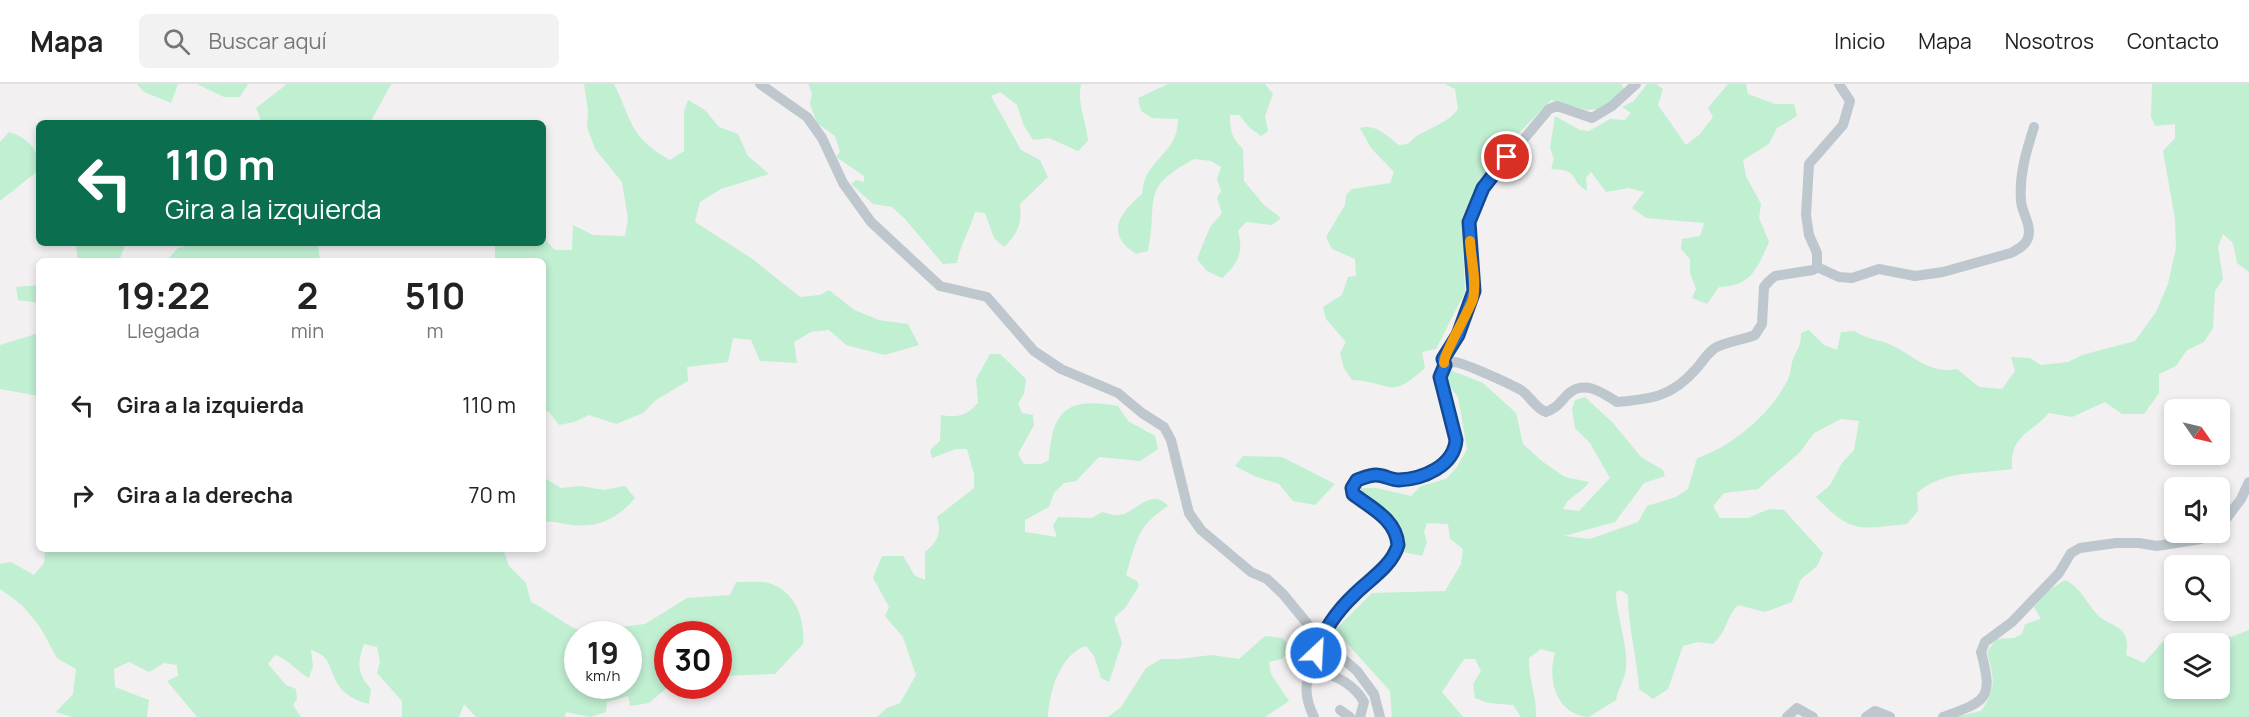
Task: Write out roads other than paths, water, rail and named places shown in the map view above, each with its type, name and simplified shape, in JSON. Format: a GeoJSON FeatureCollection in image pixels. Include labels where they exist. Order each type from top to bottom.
{"type":"FeatureCollection","features":[{"type":"Feature","properties":{"kind":"street"},"geometry":{"type":"LineString","coordinates":[[760,84],[807,117],[822,138],[843,183],[871,222],[940,286],[987,297],[1034,351],[1061,369],[1118,393],[1142,413],[1164,427],[1171,440],[1189,513],[1200,530],[1251,572],[1267,579],[1283,594],[1320,639],[1357,671],[1374,694],[1380,717]]}},
{"type":"Feature","properties":{"kind":"street"},"geometry":{"type":"LineString","coordinates":[[1314,717],[1304,688],[1320,639],[1352,596],[1389,562],[1398,545],[1389,523],[1378,511],[1353,494],[1352,488],[1357,480],[1377,475],[1397,480],[1429,472],[1450,459],[1455,447],[1456,440],[1440,377],[1445,365],[1443,359],[1446,351],[1458,335],[1472,302],[1474,291],[1469,222],[1483,188],[1550,109],[1557,106],[1592,118],[1612,106],[1636,84]]}},
{"type":"Feature","properties":{"kind":"street"},"geometry":{"type":"LineString","coordinates":[[1817,267],[1817,253],[1809,235],[1806,215],[1807,180],[1809,164],[1843,125],[1850,100],[1839,84]]}},
{"type":"Feature","properties":{"kind":"street"},"geometry":{"type":"LineString","coordinates":[[1817,267],[1839,277],[1852,278],[1879,269],[1915,276],[1943,272],[2011,253],[2020,248],[2025,244],[2029,229],[2021,205],[2020,179],[2034,127]]}},
{"type":"Feature","properties":{"kind":"street"},"geometry":{"type":"LineString","coordinates":[[1445,365],[1454,362],[1462,364],[1507,383],[1520,390],[1538,409],[1546,412],[1557,408],[1571,391],[1587,388],[1598,388],[1617,402],[1655,399],[1667,393],[1696,370],[1716,347],[1755,335],[1762,324],[1764,287],[1775,276],[1813,270],[1817,267]]}},
{"type":"Feature","properties":{"kind":"street"},"geometry":{"type":"LineString","coordinates":[[2230,513],[2249,482]]}},
{"type":"Feature","properties":{"kind":"street"},"geometry":{"type":"LineString","coordinates":[[1943,717],[1979,703],[1985,696],[1987,674],[1981,652],[1985,642],[2012,622],[2059,573],[2072,553],[2080,548],[2116,543],[2157,546],[2176,543]]}},
{"type":"Feature","properties":{"kind":"street"},"geometry":{"type":"LineString","coordinates":[[1312,667],[1350,683],[1359,692],[1364,702],[1360,717]]}},
{"type":"Feature","properties":{"kind":"street"},"geometry":{"type":"LineString","coordinates":[[1788,717],[1797,708],[1813,717]]}},
{"type":"Feature","properties":{"kind":"street"},"geometry":{"type":"LineString","coordinates":[[1866,717],[1875,711],[1890,717]]}}]}
